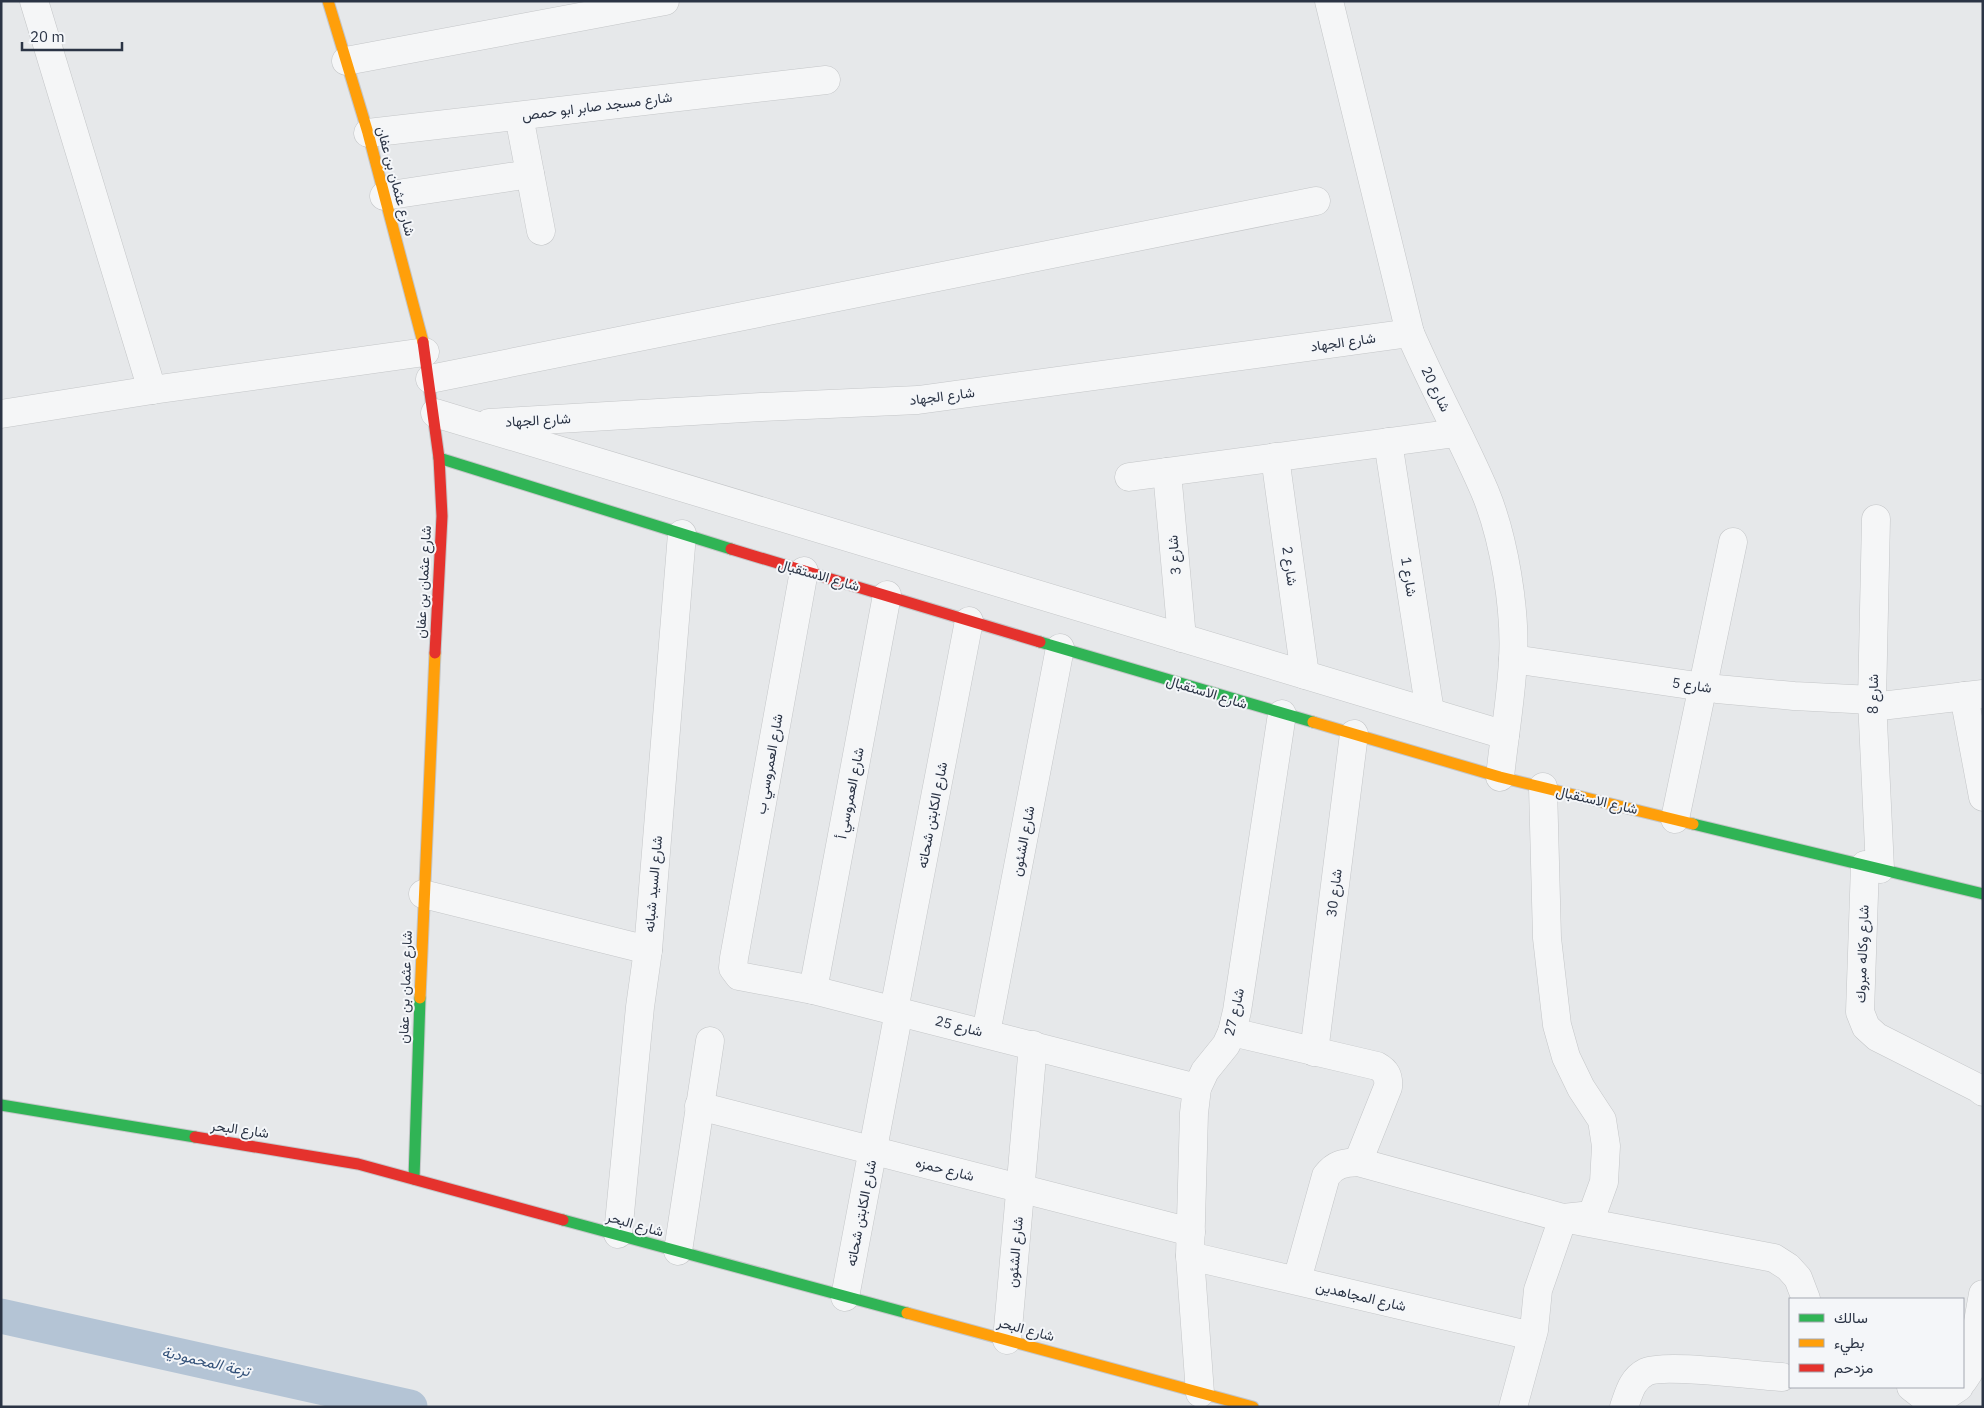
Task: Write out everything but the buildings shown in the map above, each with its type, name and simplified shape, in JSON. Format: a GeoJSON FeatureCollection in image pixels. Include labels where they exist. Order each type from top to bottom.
{"type":"FeatureCollection","features":[{"type":"Feature","properties":{"kind":"street"},"geometry":{"type":"LineString","coordinates":[[34,1],[152,390]]}},
{"type":"Feature","properties":{"kind":"street","name":"شارع عثمان بن عفان"},"geometry":{"type":"LineString","coordinates":[[328,1],[368,133],[414,304],[430,379],[439,458],[442,516],[423,894],[414,1179]]}},
{"type":"Feature","properties":{"kind":"street"},"geometry":{"type":"LineString","coordinates":[[346,61],[665,1]]}},
{"type":"Feature","properties":{"kind":"street","name":"شارع 20"},"geometry":{"type":"LineString","coordinates":[[1329,1],[1410,333],[1485,493],[1497,533],[1509,592],[1512,617],[1513,659],[1500,777]]}},
{"type":"Feature","properties":{"kind":"street","name":"شارع مسجد صابر ابو حمص"},"geometry":{"type":"LineString","coordinates":[[368,133],[826,80]]}},
{"type":"Feature","properties":{"kind":"street"},"geometry":{"type":"LineString","coordinates":[[519,116],[541,231]]}},
{"type":"Feature","properties":{"kind":"street"},"geometry":{"type":"LineString","coordinates":[[384,196],[530,174]]}},
{"type":"Feature","properties":{"kind":"street"},"geometry":{"type":"LineString","coordinates":[[430,379],[1316,201]]}},
{"type":"Feature","properties":{"kind":"street","name":"شارع الجهاد"},"geometry":{"type":"LineString","coordinates":[[471,424],[918,400],[1410,333]]}},
{"type":"Feature","properties":{"kind":"street"},"geometry":{"type":"LineString","coordinates":[[1,414],[152,390],[425,352]]}},
{"type":"Feature","properties":{"kind":"street"},"geometry":{"type":"LineString","coordinates":[[434,413],[1505,735]]}},
{"type":"Feature","properties":{"kind":"street"},"geometry":{"type":"LineString","coordinates":[[1129,477],[1456,433]]}},
{"type":"Feature","properties":{"kind":"street","name":"شارع 1"},"geometry":{"type":"LineString","coordinates":[[1388,442],[1430,712]]}},
{"type":"Feature","properties":{"kind":"street","name":"شارع 2"},"geometry":{"type":"LineString","coordinates":[[1275,457],[1305,675]]}},
{"type":"Feature","properties":{"kind":"street","name":"شارع الاستقبال"},"geometry":{"type":"LineString","coordinates":[[439,458],[969,621],[1500,777],[1983,894]]}},
{"type":"Feature","properties":{"kind":"street","name":"شارع 3"},"geometry":{"type":"LineString","coordinates":[[1167,472],[1182,638]]}},
{"type":"Feature","properties":{"kind":"street","name":"شارع 8"},"geometry":{"type":"LineString","coordinates":[[1872,867],[1872,704],[1876,519]]}},
{"type":"Feature","properties":{"kind":"street","name":"شارع السيد شبانه"},"geometry":{"type":"LineString","coordinates":[[618,1234],[640,1007],[648,950],[682,534]]}},
{"type":"Feature","properties":{"kind":"street"},"geometry":{"type":"LineString","coordinates":[[1675,819],[1733,542]]}},
{"type":"Feature","properties":{"kind":"street","name":"شارع العمروسي ب"},"geometry":{"type":"LineString","coordinates":[[734,958],[804,571]]}},
{"type":"Feature","properties":{"kind":"street","name":"شارع العمروسي أ"},"geometry":{"type":"LineString","coordinates":[[813,990],[887,595]]}},
{"type":"Feature","properties":{"kind":"street","name":"شارع الكابتن شحاته"},"geometry":{"type":"LineString","coordinates":[[845,1296],[969,621]]}},
{"type":"Feature","properties":{"kind":"street","name":"شارع الشئون"},"geometry":{"type":"LineString","coordinates":[[986,1033],[1060,648]]}},
{"type":"Feature","properties":{"kind":"street","name":"شارع 5"},"geometry":{"type":"LineString","coordinates":[[1513,659],[1703,687],[1872,704],[1973,695]]}},
{"type":"Feature","properties":{"kind":"street"},"geometry":{"type":"LineString","coordinates":[[1973,695],[1983,797]]}},
{"type":"Feature","properties":{"kind":"street","name":"شارع 27"},"geometry":{"type":"LineString","coordinates":[[1200,1393],[1191,1244],[1194,1113],[1197,1088],[1205,1070],[1226,1045],[1232,1032],[1237,1011],[1282,714]]}},
{"type":"Feature","properties":{"kind":"street","name":"شارع 30"},"geometry":{"type":"LineString","coordinates":[[1314,1052],[1354,734]]}},
{"type":"Feature","properties":{"kind":"street"},"geometry":{"type":"LineString","coordinates":[[1543,788],[1548,938],[1557,1025],[1569,1065],[1581,1088],[1602,1120],[1606,1146],[1604,1182],[1592,1215],[1563,1218]]}},
{"type":"Feature","properties":{"kind":"street","name":"شارع وكاله مبروك"},"geometry":{"type":"LineString","coordinates":[[1872,867],[1860,1012],[1866,1027],[1877,1037],[1983,1092]]}},
{"type":"Feature","properties":{"kind":"street"},"geometry":{"type":"LineString","coordinates":[[423,894],[648,950]]}},
{"type":"Feature","properties":{"kind":"street","name":"شارع 25"},"geometry":{"type":"LineString","coordinates":[[734,958],[733,968],[739,976],[813,990],[1197,1088]]}},
{"type":"Feature","properties":{"kind":"street"},"geometry":{"type":"LineString","coordinates":[[1232,1032],[1377,1066],[1385,1070],[1389,1078],[1388,1087],[1358,1162]]}},
{"type":"Feature","properties":{"kind":"street"},"geometry":{"type":"LineString","coordinates":[[678,1251],[710,1041]]}},
{"type":"Feature","properties":{"kind":"street","name":"شارع الشئون"},"geometry":{"type":"LineString","coordinates":[[1007,1340],[1033,1045]]}},
{"type":"Feature","properties":{"kind":"street","name":"شارع البحر"},"geometry":{"type":"LineString","coordinates":[[1,1105],[136,1128],[301,1152],[358,1164],[1254,1407]]}},
{"type":"Feature","properties":{"kind":"street","name":"شارع حمزه"},"geometry":{"type":"LineString","coordinates":[[699,1106],[1020,1188],[1191,1244]]}},
{"type":"Feature","properties":{"kind":"street"},"geometry":{"type":"LineString","coordinates":[[1297,1280],[1326,1176],[1333,1168],[1344,1163],[1358,1162],[1563,1218],[1774,1258],[1788,1267],[1798,1278],[1806,1298]]}},
{"type":"Feature","properties":{"kind":"street"},"geometry":{"type":"LineString","coordinates":[[1512,1407],[1532,1336],[1538,1290],[1563,1218]]}},
{"type":"Feature","properties":{"kind":"street","name":"شارع المجاهدين"},"geometry":{"type":"LineString","coordinates":[[1191,1244],[1297,1280],[1532,1336]]}},
{"type":"Feature","properties":{"kind":"street"},"geometry":{"type":"LineString","coordinates":[[1964,1380],[1969,1372],[1983,1294]]}},
{"type":"Feature","properties":{"kind":"street"},"geometry":{"type":"LineString","coordinates":[[1624,1407],[1633,1382],[1647,1371],[1669,1368],[1782,1377]]}},
{"type":"Feature","properties":{"kind":"street"},"geometry":{"type":"LineString","coordinates":[[1912,1388],[1931,1405],[1957,1388]]}},
{"type":"Feature","properties":{"kind":"waterway","name":"ترعة المحمودية"},"geometry":{"type":"LineString","coordinates":[[1,1316],[410,1407]]}},
{"type":"Feature","properties":{"kind":"traffic: fast"},"geometry":{"type":"LineString","coordinates":[[439,458],[731,549]]}},
{"type":"Feature","properties":{"kind":"traffic: fast"},"geometry":{"type":"LineString","coordinates":[[1040,642],[1313,722]]}},
{"type":"Feature","properties":{"kind":"traffic: fast"},"geometry":{"type":"LineString","coordinates":[[1693,824],[1983,894]]}},
{"type":"Feature","properties":{"kind":"traffic: fast"},"geometry":{"type":"LineString","coordinates":[[414,1179],[420,998]]}},
{"type":"Feature","properties":{"kind":"traffic: fast"},"geometry":{"type":"LineString","coordinates":[[1,1105],[195,1137]]}},
{"type":"Feature","properties":{"kind":"traffic: fast"},"geometry":{"type":"LineString","coordinates":[[563,1220],[907,1313]]}},
{"type":"Feature","properties":{"kind":"traffic: slow"},"geometry":{"type":"LineString","coordinates":[[328,1],[368,133],[423,342]]}},
{"type":"Feature","properties":{"kind":"traffic: slow"},"geometry":{"type":"LineString","coordinates":[[420,998],[435,653]]}},
{"type":"Feature","properties":{"kind":"traffic: slow"},"geometry":{"type":"LineString","coordinates":[[1313,722],[1500,777],[1693,824]]}},
{"type":"Feature","properties":{"kind":"traffic: slow"},"geometry":{"type":"LineString","coordinates":[[907,1313],[1253,1407]]}},
{"type":"Feature","properties":{"kind":"traffic: jam"},"geometry":{"type":"LineString","coordinates":[[423,342],[439,458],[442,516],[435,653]]}},
{"type":"Feature","properties":{"kind":"traffic: jam"},"geometry":{"type":"LineString","coordinates":[[731,549],[1040,642]]}},
{"type":"Feature","properties":{"kind":"traffic: jam"},"geometry":{"type":"LineString","coordinates":[[195,1137],[358,1164],[563,1220]]}}]}
